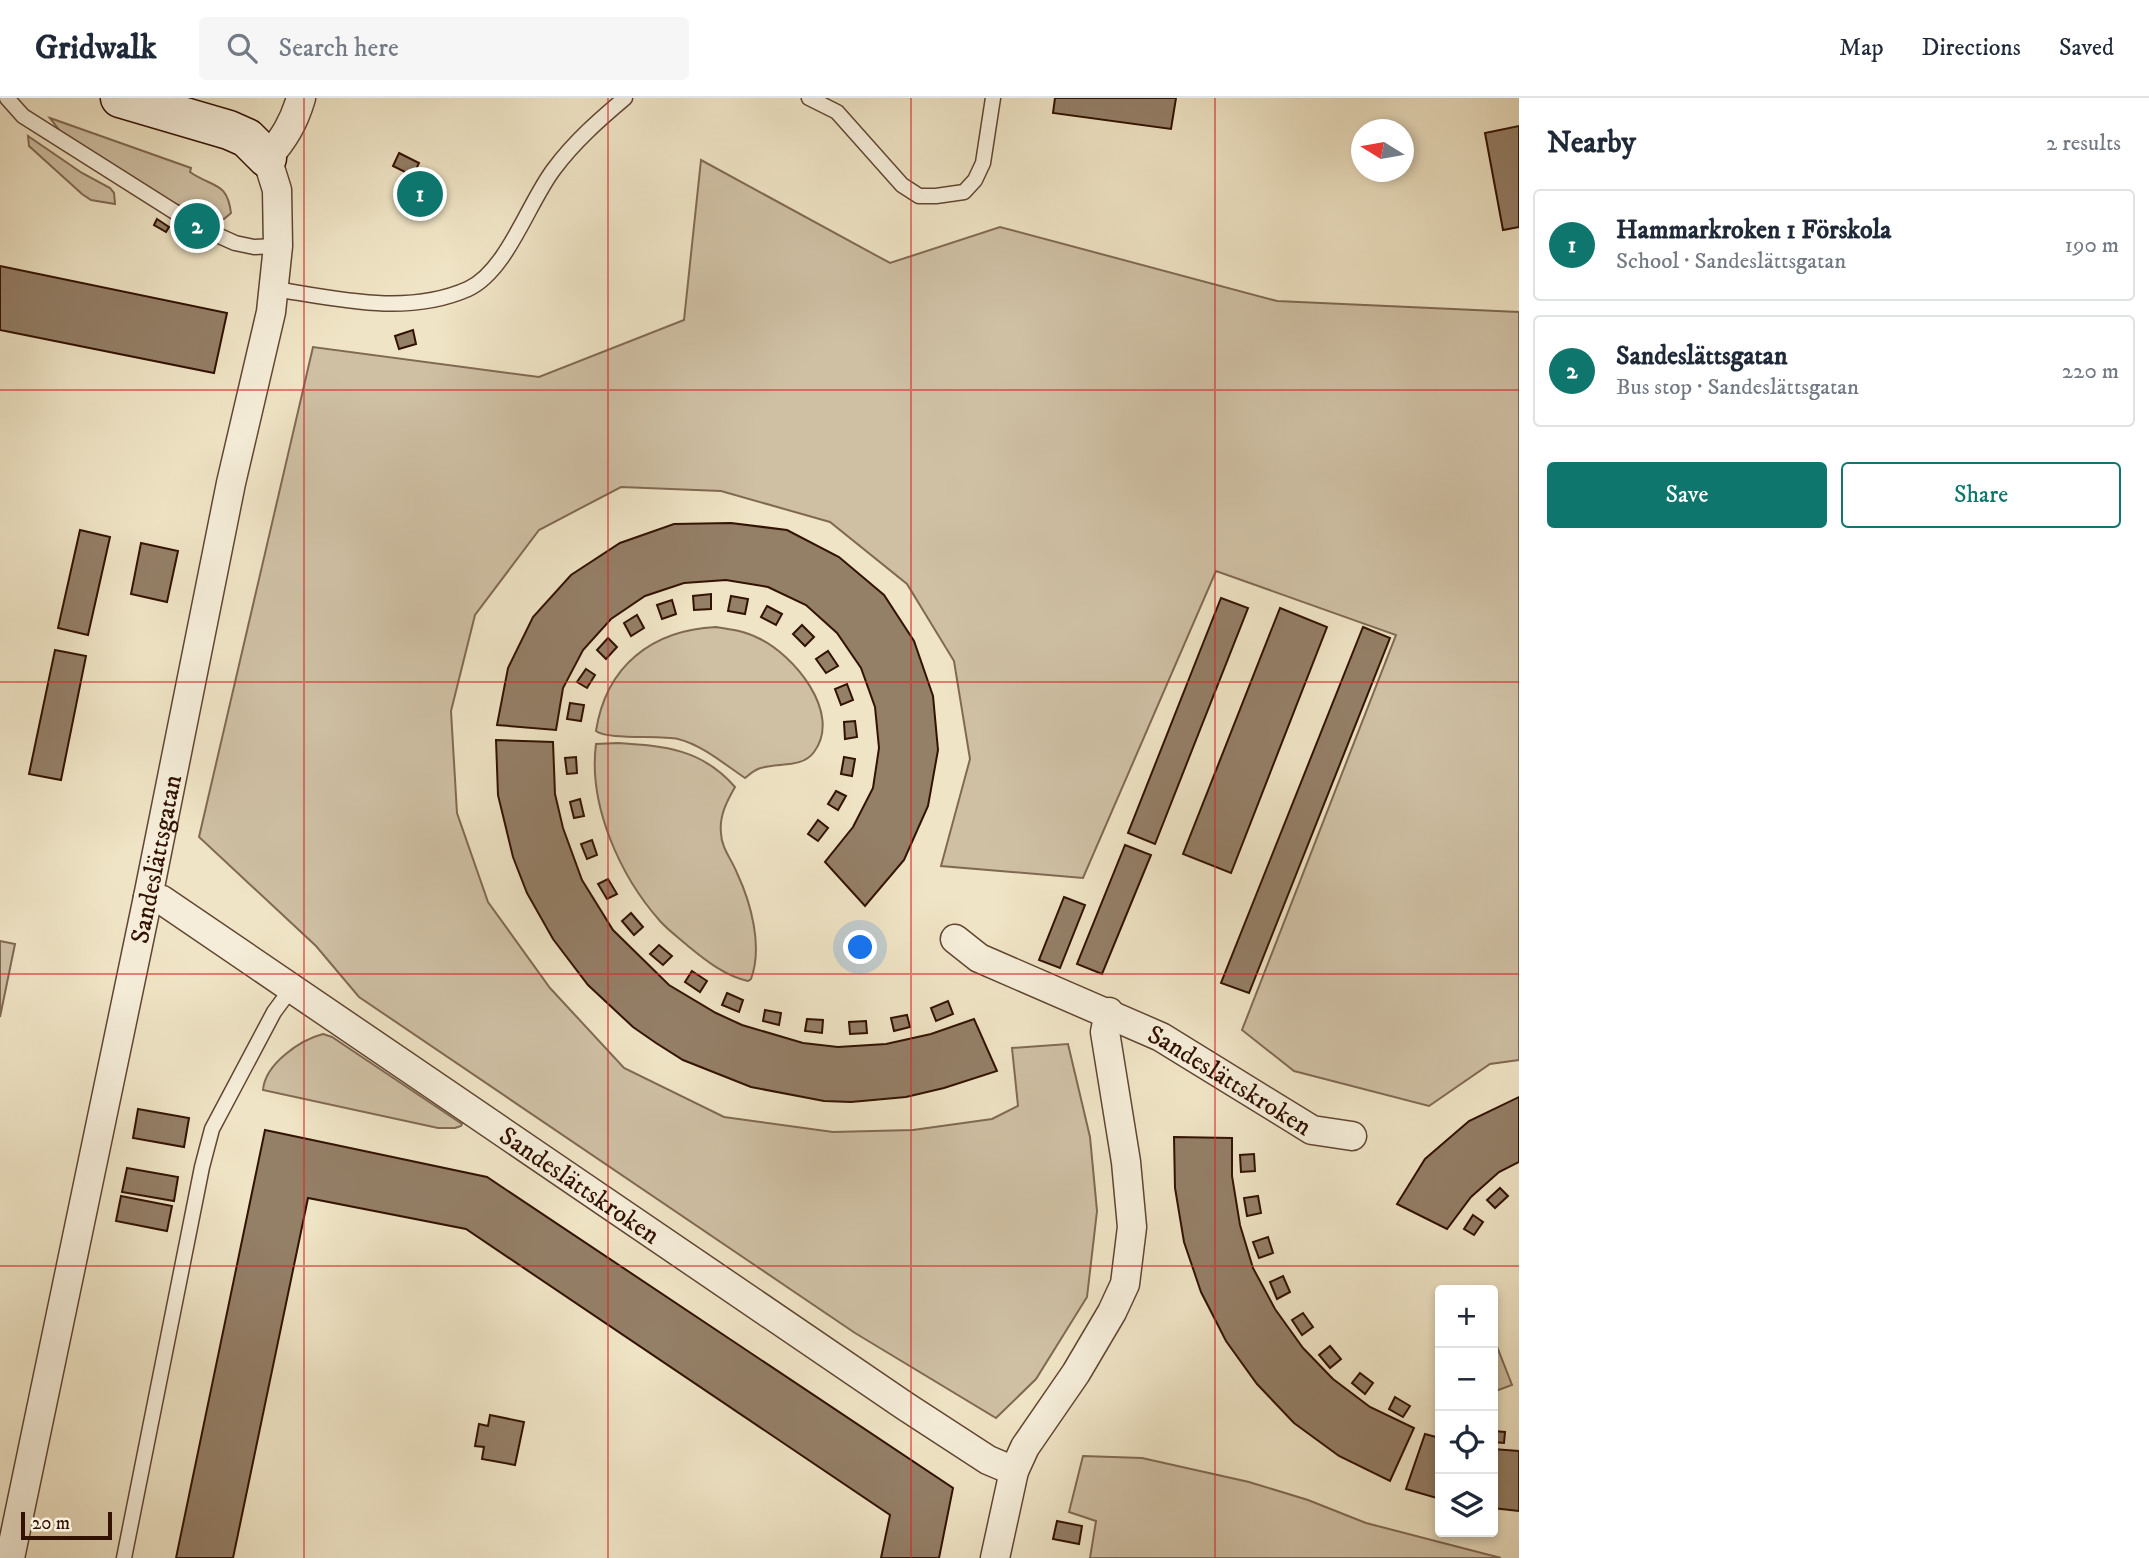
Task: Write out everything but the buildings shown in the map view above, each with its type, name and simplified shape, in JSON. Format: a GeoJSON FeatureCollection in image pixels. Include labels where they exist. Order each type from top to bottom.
{"type":"FeatureCollection","features":[{"type":"Feature","properties":{"kind":"street"},"geometry":{"type":"LineString","coordinates":[[120,98],[229,130],[247,138],[267,158],[284,140],[296,116],[301,98]]}},
{"type":"Feature","properties":{"kind":"street","name":"Sandeslättsgatan"},"geometry":{"type":"LineString","coordinates":[[10,1558],[148,897],[195,656],[275,289],[278,246],[277,190],[267,158]]}},
{"type":"Feature","properties":{"kind":"street","name":"Sandeslättskroken"},"geometry":{"type":"LineString","coordinates":[[148,897],[162,900],[905,1406],[988,1460],[1014,1471]]}},
{"type":"Feature","properties":{"kind":"street","name":"Sandeslättskroken"},"geometry":{"type":"LineString","coordinates":[[954,939],[979,958],[1109,1012],[1161,1037],[1312,1130],[1352,1136]]}},
{"type":"Feature","properties":{"kind":"street","name":"Sandeslättskroken"},"geometry":{"type":"LineString","coordinates":[[995,1558],[1014,1471],[1025,1447],[1076,1373],[1112,1312],[1125,1284],[1132,1227],[1126,1162],[1105,1032],[1109,1012]]}},
{"type":"Feature","properties":{"kind":"lane"},"geometry":{"type":"LineString","coordinates":[[7,98],[23,116],[197,226],[235,243],[254,247],[278,246]]}},
{"type":"Feature","properties":{"kind":"lane"},"geometry":{"type":"LineString","coordinates":[[275,289],[367,303],[405,304],[439,298],[471,288],[494,267],[512,244],[536,195],[554,169],[597,121],[625,98]]}},
{"type":"Feature","properties":{"kind":"lane"},"geometry":{"type":"LineString","coordinates":[[809,98],[837,112],[902,185],[919,195],[936,196],[964,192],[975,180],[984,163],[993,98]]}},
{"type":"Feature","properties":{"kind":"lane"},"geometry":{"type":"LineString","coordinates":[[124,1558],[202,1167],[212,1129],[274,1012],[291,989]]}},
{"type":"Feature","properties":{"kind":"shaded area"},"geometry":{"type":"Polygon","coordinates":[[[50,118],[191,168],[190,172],[222,190],[231,213],[224,219],[206,216],[163,197],[60,131],[50,118]]]}},
{"type":"Feature","properties":{"kind":"shaded area"},"geometry":{"type":"Polygon","coordinates":[[[28,136],[82,173],[110,188],[114,193],[115,204],[91,200],[82,194],[29,146],[28,136]]]}},
{"type":"Feature","properties":{"kind":"shaded area"},"geometry":{"type":"Polygon","coordinates":[[[701,160],[890,263],[1000,227],[1277,301],[1519,312],[1519,1060],[1490,1064],[1429,1106],[1294,1071],[1242,1030],[1396,635],[1216,571],[1083,878],[941,866],[970,759],[954,661],[907,584],[830,522],[721,491],[621,487],[539,530],[475,615],[451,711],[457,813],[488,902],[550,988],[624,1068],[724,1117],[833,1132],[913,1130],[992,1119],[1018,1106],[1012,1048],[1068,1044],[1090,1137],[1097,1211],[1087,1297],[1036,1379],[996,1418],[855,1333],[359,997],[316,946],[199,837],[313,347],[539,377],[684,320],[701,160]]]}},
{"type":"Feature","properties":{"kind":"shaded area"},"geometry":{"type":"Polygon","coordinates":[[[716,627],[748,634],[772,646],[786,657],[810,686],[822,720],[821,737],[809,757],[796,763],[758,769],[745,778],[704,750],[678,739],[611,735],[596,731],[601,708],[610,688],[621,670],[636,656],[672,635],[716,627]]]}},
{"type":"Feature","properties":{"kind":"shaded area"},"geometry":{"type":"Polygon","coordinates":[[[618,743],[667,748],[696,757],[722,774],[735,787],[722,815],[721,838],[747,898],[754,925],[756,953],[751,979],[748,981],[716,967],[666,928],[632,883],[610,838],[597,791],[596,744],[618,743]]]}},
{"type":"Feature","properties":{"kind":"shaded area"},"geometry":{"type":"Polygon","coordinates":[[[0,941],[15,944],[0,1017],[0,941]]]}},
{"type":"Feature","properties":{"kind":"shaded area"},"geometry":{"type":"Polygon","coordinates":[[[323,1034],[332,1037],[462,1124],[461,1126],[438,1128],[263,1090],[265,1080],[277,1062],[294,1048],[323,1034]]]}},
{"type":"Feature","properties":{"kind":"shaded area"},"geometry":{"type":"Polygon","coordinates":[[[1498,1349],[1512,1385],[1498,1390],[1498,1349]]]}},
{"type":"Feature","properties":{"kind":"shaded area"},"geometry":{"type":"Polygon","coordinates":[[[1083,1456],[1142,1458],[1249,1482],[1308,1500],[1366,1523],[1501,1558],[1090,1558],[1096,1521],[1069,1512],[1083,1456]]]}},
{"type":"Feature","properties":{"kind":"place","name":"Hammarkroken 1 Förskola"},"geometry":{"type":"Point","coordinates":[420,194]}},
{"type":"Feature","properties":{"kind":"place","name":"Sandeslättsgatan"},"geometry":{"type":"Point","coordinates":[197,226]}}]}
